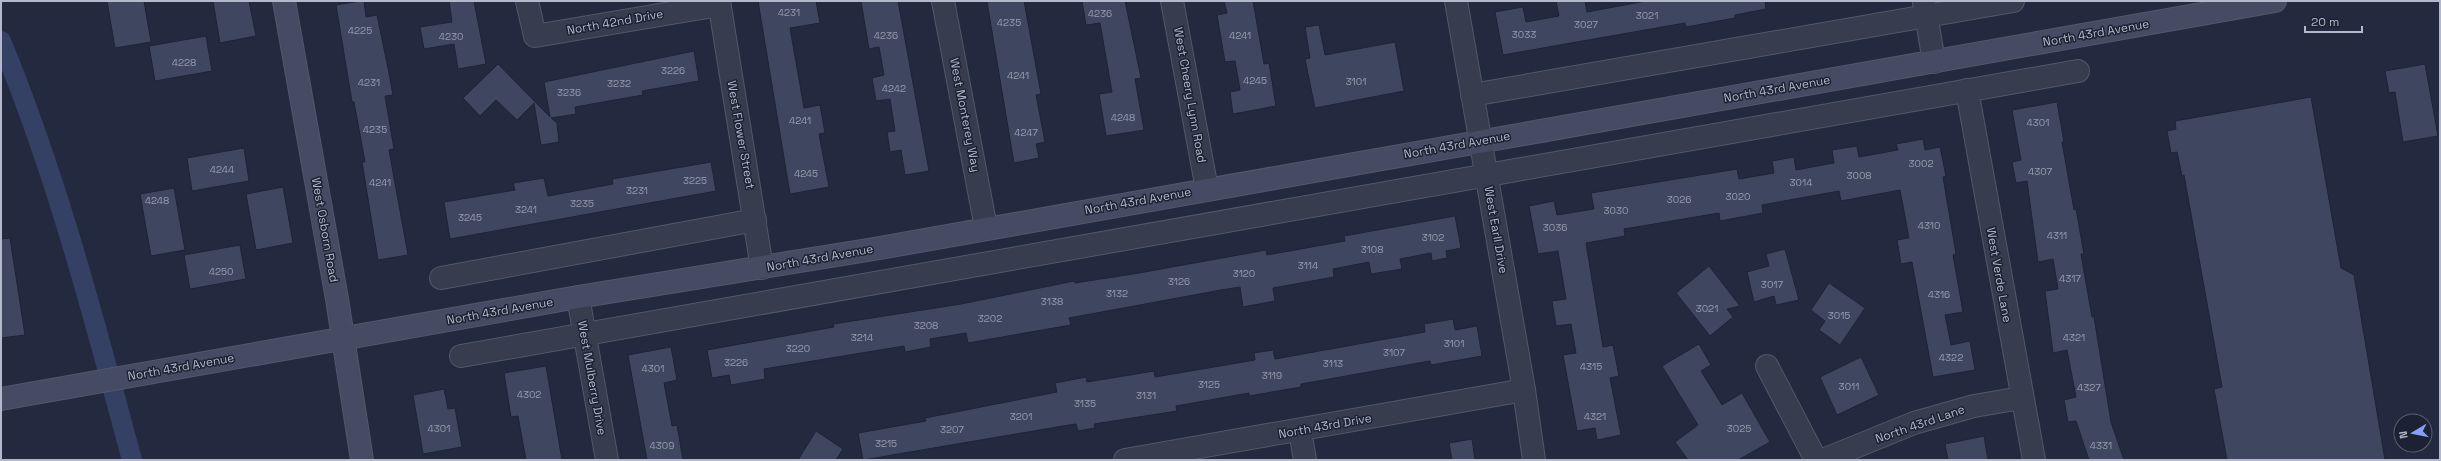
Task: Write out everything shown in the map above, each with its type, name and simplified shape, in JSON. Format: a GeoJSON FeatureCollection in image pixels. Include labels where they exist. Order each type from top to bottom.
{"type":"FeatureCollection","features":[{"type":"Feature","properties":{"kind":"main road","name":"West Osborn Road"},"geometry":{"type":"LineString","coordinates":[[284,1],[343,338],[362,460]]}},
{"type":"Feature","properties":{"kind":"main road","name":"North 43rd Avenue"},"geometry":{"type":"LineString","coordinates":[[1,398],[128,377],[578,297],[762,268],[2275,1]]}},
{"type":"Feature","properties":{"kind":"street","name":"North 42nd Drive"},"geometry":{"type":"LineString","coordinates":[[527,1],[535,36],[719,3]]}},
{"type":"Feature","properties":{"kind":"street","name":"West Monterey Way"},"geometry":{"type":"LineString","coordinates":[[943,1],[986,228]]}},
{"type":"Feature","properties":{"kind":"street","name":"West Cheery Lynn Road"},"geometry":{"type":"LineString","coordinates":[[1172,1],[1207,189]]}},
{"type":"Feature","properties":{"kind":"street","name":"West Earll Drive"},"geometry":{"type":"LineString","coordinates":[[1456,1],[1524,390],[1534,460]]}},
{"type":"Feature","properties":{"kind":"street"},"geometry":{"type":"LineString","coordinates":[[1472,95],[1926,8],[2013,1]]}},
{"type":"Feature","properties":{"kind":"street","name":"West Flower Street"},"geometry":{"type":"LineString","coordinates":[[719,3],[762,268]]}},
{"type":"Feature","properties":{"kind":"street"},"geometry":{"type":"LineString","coordinates":[[1926,8],[1934,62]]}},
{"type":"Feature","properties":{"kind":"street"},"geometry":{"type":"LineString","coordinates":[[461,356],[2078,71]]}},
{"type":"Feature","properties":{"kind":"street","name":"West Verde Lane"},"geometry":{"type":"LineString","coordinates":[[1967,90],[2021,398],[2034,460]]}},
{"type":"Feature","properties":{"kind":"street"},"geometry":{"type":"LineString","coordinates":[[441,278],[755,220]]}},
{"type":"Feature","properties":{"kind":"street","name":"West Mulberry Drive"},"geometry":{"type":"LineString","coordinates":[[578,297],[607,460]]}},
{"type":"Feature","properties":{"kind":"street"},"geometry":{"type":"LineString","coordinates":[[1767,366],[1816,460]]}},
{"type":"Feature","properties":{"kind":"street","name":"North 43rd Drive"},"geometry":{"type":"LineString","coordinates":[[1126,460],[1300,431],[1524,390]]}},
{"type":"Feature","properties":{"kind":"street","name":"North 43rd Lane"},"geometry":{"type":"LineString","coordinates":[[1823,460],[1914,423],[1974,406],[2021,398]]}},
{"type":"Feature","properties":{"kind":"street"},"geometry":{"type":"LineString","coordinates":[[1300,431],[1305,460]]}},
{"type":"Feature","properties":{"kind":"building"},"geometry":{"type":"Polygon","coordinates":[[[107,1],[144,1],[151,42],[115,48],[107,1]]]}},
{"type":"Feature","properties":{"kind":"building"},"geometry":{"type":"Polygon","coordinates":[[[213,1],[249,1],[256,36],[220,43],[213,1]]]}},
{"type":"Feature","properties":{"kind":"building"},"geometry":{"type":"Polygon","coordinates":[[[364,1],[366,17],[377,15],[393,95],[385,96],[394,149],[389,150],[408,255],[378,260],[362,162],[365,162],[354,102],[352,102],[336,5],[364,1]]]}},
{"type":"Feature","properties":{"kind":"building"},"geometry":{"type":"Polygon","coordinates":[[[449,1],[474,1],[486,64],[458,69],[454,44],[424,49],[420,27],[452,22],[449,1]]]}},
{"type":"Feature","properties":{"kind":"building"},"geometry":{"type":"Polygon","coordinates":[[[758,1],[816,1],[820,23],[790,28],[804,108],[820,105],[825,133],[819,134],[829,187],[790,194],[758,1]]]}},
{"type":"Feature","properties":{"kind":"building"},"geometry":{"type":"Polygon","coordinates":[[[861,1],[898,1],[929,171],[905,175],[901,150],[890,152],[887,132],[895,131],[890,99],[876,101],[872,78],[884,75],[879,47],[869,49],[861,1]]]}},
{"type":"Feature","properties":{"kind":"building"},"geometry":{"type":"Polygon","coordinates":[[[1024,1],[1041,94],[1036,95],[1045,142],[1036,144],[1039,158],[1014,163],[987,2],[1024,1]]]}},
{"type":"Feature","properties":{"kind":"building"},"geometry":{"type":"Polygon","coordinates":[[[1082,1],[1125,1],[1141,78],[1135,79],[1144,130],[1106,136],[1099,94],[1112,92],[1100,23],[1086,25],[1082,1]]]}},
{"type":"Feature","properties":{"kind":"building"},"geometry":{"type":"Polygon","coordinates":[[[1224,1],[1253,1],[1264,64],[1269,63],[1276,106],[1233,114],[1230,92],[1240,90],[1235,61],[1225,62],[1217,15],[1227,13],[1224,1]]]}},
{"type":"Feature","properties":{"kind":"building"},"geometry":{"type":"Polygon","coordinates":[[[1556,1],[1585,1],[1587,12],[1646,1],[1765,1],[1766,9],[1735,15],[1735,18],[1686,27],[1685,23],[1503,55],[1495,12],[1523,7],[1526,22],[1559,16],[1556,1]]]}},
{"type":"Feature","properties":{"kind":"building"},"geometry":{"type":"Polygon","coordinates":[[[1319,25],[1325,55],[1395,42],[1404,91],[1315,108],[1305,59],[1310,58],[1305,27],[1319,25]]]}},
{"type":"Feature","properties":{"kind":"building"},"geometry":{"type":"Polygon","coordinates":[[[206,36],[212,71],[155,81],[149,46],[206,36]]]}},
{"type":"Feature","properties":{"kind":"building"},"geometry":{"type":"Polygon","coordinates":[[[694,51],[699,81],[642,91],[643,95],[575,107],[576,114],[551,118],[557,123],[559,142],[541,145],[534,103],[517,120],[496,100],[480,116],[463,98],[498,64],[550,117],[544,82],[694,51]]]}},
{"type":"Feature","properties":{"kind":"building"},"geometry":{"type":"Polygon","coordinates":[[[2425,64],[2438,136],[2403,142],[2395,92],[2389,93],[2385,71],[2425,64]]]}},
{"type":"Feature","properties":{"kind":"building"},"geometry":{"type":"Polygon","coordinates":[[[2311,97],[2341,268],[2354,275],[2385,460],[2227,460],[2214,389],[2222,387],[2184,175],[2182,176],[2177,152],[2171,153],[2167,131],[2176,129],[2175,121],[2311,97]]]}},
{"type":"Feature","properties":{"kind":"building"},"geometry":{"type":"Polygon","coordinates":[[[2057,102],[2064,142],[2062,142],[2074,210],[2076,209],[2084,254],[2081,254],[2092,317],[2094,317],[2111,422],[2124,460],[2089,460],[2076,421],[2068,422],[2064,400],[2076,397],[2067,350],[2053,353],[2045,291],[2058,289],[2053,259],[2038,262],[2027,181],[2016,183],[2012,162],[2021,160],[2012,110],[2057,102]]]}},
{"type":"Feature","properties":{"kind":"building"},"geometry":{"type":"Polygon","coordinates":[[[1923,139],[1925,150],[1940,147],[1946,176],[1943,177],[1956,254],[1953,255],[1963,312],[1945,315],[1951,345],[1970,341],[1975,370],[1933,377],[1912,262],[1901,264],[1897,240],[1909,238],[1900,190],[1841,201],[1839,191],[1762,205],[1763,213],[1720,221],[1719,213],[1624,229],[1625,236],[1586,243],[1603,347],[1613,345],[1619,376],[1610,378],[1621,435],[1597,440],[1595,428],[1577,431],[1563,355],[1576,353],[1571,324],[1556,326],[1552,301],[1566,299],[1558,251],[1538,254],[1529,206],[1554,201],[1557,215],[1594,209],[1591,193],[1737,169],[1739,179],[1774,173],[1772,161],[1794,157],[1796,170],[1834,163],[1832,150],[1857,146],[1859,157],[1898,150],[1896,144],[1923,139]]]}},
{"type":"Feature","properties":{"kind":"building"},"geometry":{"type":"Polygon","coordinates":[[[244,148],[249,181],[192,191],[187,158],[244,148]]]}},
{"type":"Feature","properties":{"kind":"building"},"geometry":{"type":"Polygon","coordinates":[[[711,162],[716,191],[450,239],[444,202],[515,190],[513,183],[544,178],[548,196],[613,184],[612,179],[711,162]]]}},
{"type":"Feature","properties":{"kind":"building"},"geometry":{"type":"Polygon","coordinates":[[[283,187],[293,243],[256,250],[246,194],[283,187]]]}},
{"type":"Feature","properties":{"kind":"building"},"geometry":{"type":"Polygon","coordinates":[[[174,188],[185,250],[151,256],[140,194],[174,188]]]}},
{"type":"Feature","properties":{"kind":"building"},"geometry":{"type":"Polygon","coordinates":[[[1455,216],[1461,248],[1446,251],[1447,258],[1432,261],[1431,253],[1400,259],[1402,269],[1371,274],[1369,262],[1333,269],[1334,277],[1273,288],[1275,301],[1243,307],[1240,287],[1069,318],[1071,325],[968,343],[966,333],[930,339],[931,347],[905,352],[904,346],[764,369],[765,379],[731,385],[729,375],[712,378],[707,350],[834,327],[833,324],[961,304],[1074,281],[1075,283],[1139,273],[1266,250],[1267,255],[1345,241],[1344,236],[1455,216]]]}},
{"type":"Feature","properties":{"kind":"building"},"geometry":{"type":"Polygon","coordinates":[[[10,238],[25,335],[1,338],[1,239],[10,238]]]}},
{"type":"Feature","properties":{"kind":"building"},"geometry":{"type":"Polygon","coordinates":[[[240,245],[246,279],[190,289],[184,255],[240,245]]]}},
{"type":"Feature","properties":{"kind":"building"},"geometry":{"type":"Polygon","coordinates":[[[1785,249],[1799,300],[1776,305],[1774,296],[1754,302],[1747,272],[1769,266],[1766,254],[1785,249]]]}},
{"type":"Feature","properties":{"kind":"building"},"geometry":{"type":"Polygon","coordinates":[[[1709,266],[1740,306],[1727,309],[1733,317],[1710,336],[1676,293],[1709,266]]]}},
{"type":"Feature","properties":{"kind":"building"},"geometry":{"type":"Polygon","coordinates":[[[1829,283],[1865,308],[1840,345],[1819,330],[1825,321],[1811,310],[1829,283]]]}},
{"type":"Feature","properties":{"kind":"building"},"geometry":{"type":"Polygon","coordinates":[[[1453,319],[1455,330],[1477,326],[1482,356],[1431,365],[1430,361],[1301,384],[1301,387],[1249,396],[1249,393],[1176,406],[1177,411],[1094,424],[1095,428],[1078,431],[1076,424],[863,460],[858,433],[926,421],[925,418],[1057,392],[1055,383],[1086,377],[1087,382],[1154,371],[1155,377],[1255,360],[1254,353],[1273,350],[1275,359],[1425,332],[1424,324],[1453,319]]]}},
{"type":"Feature","properties":{"kind":"building"},"geometry":{"type":"Polygon","coordinates":[[[1699,344],[1711,365],[1701,371],[1722,405],[1742,393],[1770,442],[1738,460],[1688,460],[1675,442],[1698,425],[1662,366],[1699,344]]]}},
{"type":"Feature","properties":{"kind":"building"},"geometry":{"type":"Polygon","coordinates":[[[671,347],[677,380],[664,383],[672,426],[677,425],[683,460],[647,460],[628,355],[671,347]]]}},
{"type":"Feature","properties":{"kind":"building"},"geometry":{"type":"Polygon","coordinates":[[[1861,357],[1879,395],[1837,415],[1820,377],[1861,357]]]}},
{"type":"Feature","properties":{"kind":"building"},"geometry":{"type":"Polygon","coordinates":[[[546,366],[562,460],[526,460],[518,416],[511,417],[504,373],[546,366]]]}},
{"type":"Feature","properties":{"kind":"building"},"geometry":{"type":"Polygon","coordinates":[[[444,389],[448,409],[455,408],[462,447],[423,454],[413,395],[444,389]]]}},
{"type":"Feature","properties":{"kind":"building"},"geometry":{"type":"Polygon","coordinates":[[[816,431],[843,449],[836,460],[798,460],[816,431]]]}},
{"type":"Feature","properties":{"kind":"building"},"geometry":{"type":"Polygon","coordinates":[[[1984,436],[1988,460],[1948,460],[1945,444],[1984,436]]]}},
{"type":"Feature","properties":{"kind":"building"},"geometry":{"type":"Polygon","coordinates":[[[1472,439],[1475,460],[1452,460],[1449,443],[1472,439]]]}},
{"type":"Feature","properties":{"kind":"waterway"},"geometry":{"type":"LineString","coordinates":[[1,41],[40,144],[57,196],[89,301],[132,460]]}}]}
